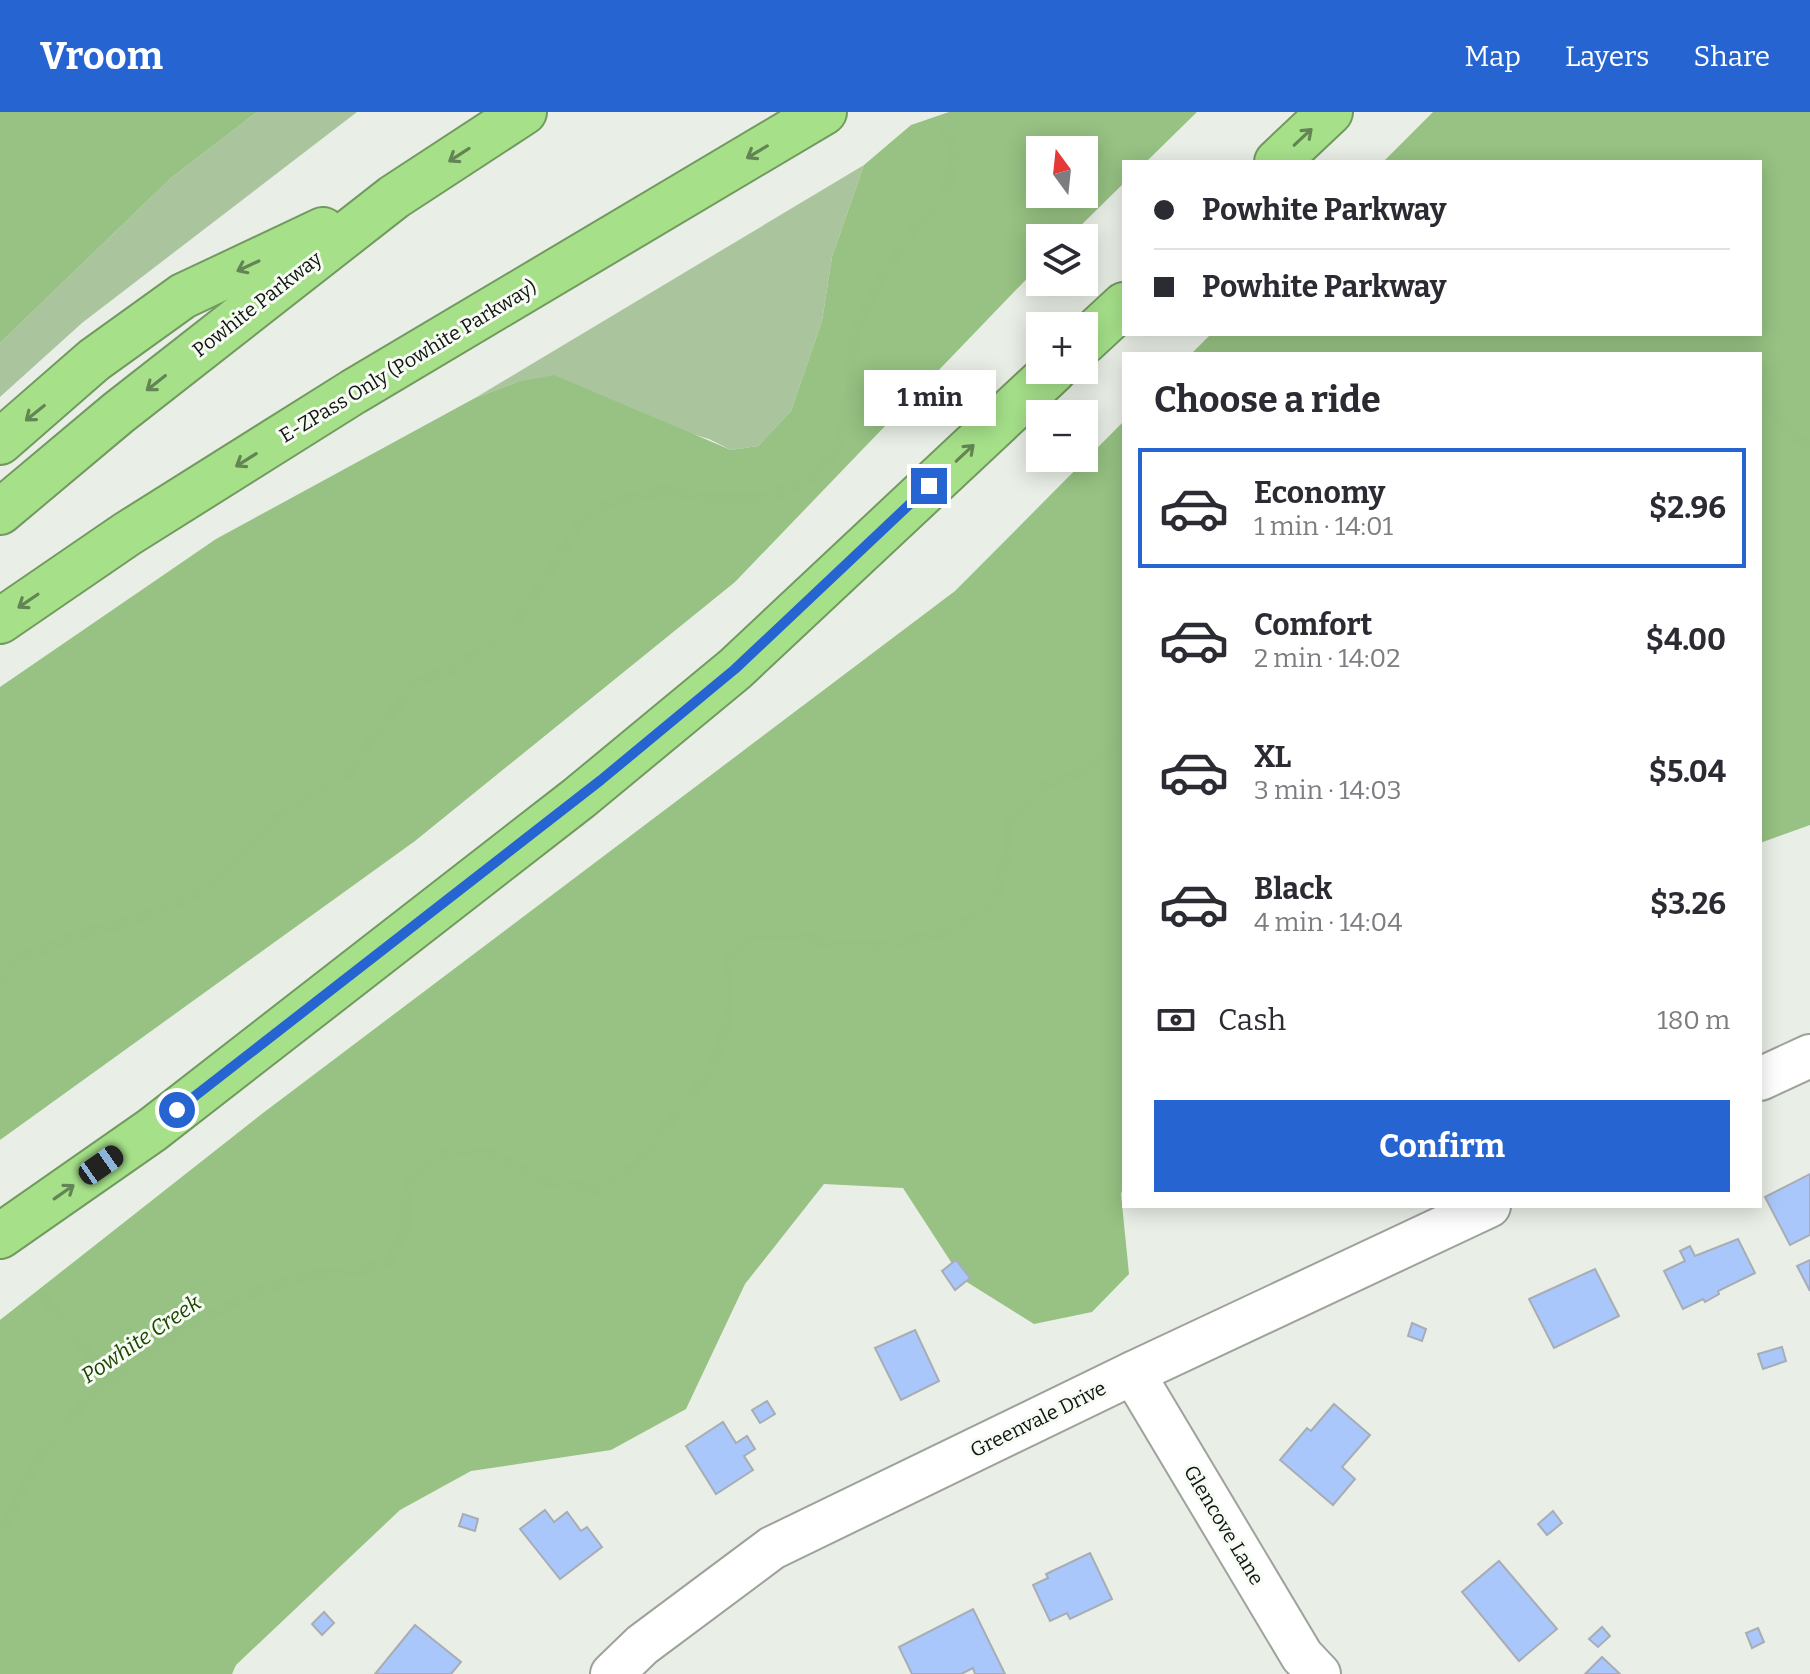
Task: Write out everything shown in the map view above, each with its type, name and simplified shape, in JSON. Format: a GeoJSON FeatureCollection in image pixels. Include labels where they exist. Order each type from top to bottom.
{"type":"FeatureCollection","features":[{"type":"Feature","properties":{"kind":"highway","name":"Powhite Parkway"},"geometry":{"type":"LineString","coordinates":[[0,512],[118,413],[394,197],[524,112]]}},
{"type":"Feature","properties":{"kind":"highway","name":"E-ZPass Only (Powhite Parkway)"},"geometry":{"type":"LineString","coordinates":[[0,621],[127,534],[353,392],[824,112]]}},
{"type":"Feature","properties":{"kind":"highway"},"geometry":{"type":"LineString","coordinates":[[1279,160],[1330,112]]}},
{"type":"Feature","properties":{"kind":"highway"},"geometry":{"type":"LineString","coordinates":[[0,442],[94,360],[183,296],[394,197]]}},
{"type":"Feature","properties":{"kind":"highway"},"geometry":{"type":"LineString","coordinates":[[1098,329],[1122,307]]}},
{"type":"Feature","properties":{"kind":"highway"},"geometry":{"type":"LineString","coordinates":[[0,1236],[152,1130],[579,798],[735,669],[1039,384]]}},
{"type":"Feature","properties":{"kind":"street"},"geometry":{"type":"LineString","coordinates":[[1762,1078],[1810,1056]]}},
{"type":"Feature","properties":{"kind":"street","name":"Greenvale Drive"},"geometry":{"type":"LineString","coordinates":[[612,1674],[642,1645],[772,1548],[1133,1373],[1485,1208]]}},
{"type":"Feature","properties":{"kind":"street","name":"Glencove Lane"},"geometry":{"type":"LineString","coordinates":[[1133,1373],[1302,1656],[1319,1674]]}},
{"type":"Feature","properties":{"kind":"green space"},"geometry":{"type":"Polygon","coordinates":[[[0,112],[257,112],[171,178],[0,343],[0,112]]]}},
{"type":"Feature","properties":{"kind":"green space"},"geometry":{"type":"Polygon","coordinates":[[[257,112],[357,112],[82,323],[0,397],[0,343],[171,178],[257,112]]]}},
{"type":"Feature","properties":{"kind":"green space"},"geometry":{"type":"Polygon","coordinates":[[[949,112],[1197,112],[1148,160],[1122,160],[1122,185],[1082,224],[1026,224],[1026,280],[735,582],[415,841],[0,1140],[0,687],[216,539],[475,398],[517,382],[554,375],[731,450],[758,446],[791,411],[822,321],[832,257],[864,165],[911,125],[949,112]]]}},
{"type":"Feature","properties":{"kind":"green space"},"geometry":{"type":"Polygon","coordinates":[[[1433,112],[1810,112],[1810,825],[1762,842],[1762,352],[1193,352],[1209,336],[1762,336],[1762,160],[1385,160],[1433,112]]]}},
{"type":"Feature","properties":{"kind":"green space"},"geometry":{"type":"Polygon","coordinates":[[[864,165],[832,257],[822,321],[791,411],[758,446],[731,450],[709,439],[517,382],[475,398],[864,165]]]}},
{"type":"Feature","properties":{"kind":"green space"},"geometry":{"type":"Polygon","coordinates":[[[1122,423],[1121,1194],[1129,1274],[1092,1312],[1034,1324],[962,1279],[903,1188],[824,1184],[745,1284],[686,1409],[611,1450],[471,1471],[400,1510],[236,1665],[232,1674],[0,1674],[0,1320],[263,1113],[955,591],[1073,472],[1098,472],[1098,447],[1122,423]]]}},
{"type":"Feature","properties":{"kind":"building"},"geometry":{"type":"Polygon","coordinates":[[[1810,1174],[1810,1235],[1790,1245],[1765,1197],[1810,1174]]]}},
{"type":"Feature","properties":{"kind":"building"},"geometry":{"type":"Polygon","coordinates":[[[1738,1239],[1755,1273],[1718,1291],[1719,1294],[1705,1302],[1703,1299],[1683,1309],[1664,1271],[1685,1261],[1680,1251],[1690,1246],[1695,1256],[1738,1239]]]}},
{"type":"Feature","properties":{"kind":"building"},"geometry":{"type":"Polygon","coordinates":[[[956,1260],[970,1278],[955,1290],[942,1271],[956,1260]]]}},
{"type":"Feature","properties":{"kind":"building"},"geometry":{"type":"Polygon","coordinates":[[[1810,1260],[1810,1291],[1797,1266],[1810,1260]]]}},
{"type":"Feature","properties":{"kind":"building"},"geometry":{"type":"Polygon","coordinates":[[[1595,1269],[1619,1316],[1554,1348],[1529,1299],[1595,1269]]]}},
{"type":"Feature","properties":{"kind":"building"},"geometry":{"type":"Polygon","coordinates":[[[1412,1323],[1426,1329],[1422,1341],[1408,1336],[1412,1323]]]}},
{"type":"Feature","properties":{"kind":"building"},"geometry":{"type":"Polygon","coordinates":[[[915,1330],[939,1381],[901,1400],[875,1348],[915,1330]]]}},
{"type":"Feature","properties":{"kind":"building"},"geometry":{"type":"Polygon","coordinates":[[[1782,1347],[1786,1361],[1763,1369],[1758,1354],[1782,1347]]]}},
{"type":"Feature","properties":{"kind":"building"},"geometry":{"type":"Polygon","coordinates":[[[767,1401],[775,1414],[760,1423],[752,1410],[767,1401]]]}},
{"type":"Feature","properties":{"kind":"building"},"geometry":{"type":"Polygon","coordinates":[[[1334,1404],[1370,1435],[1342,1467],[1355,1479],[1333,1505],[1280,1460],[1307,1428],[1311,1431],[1334,1404]]]}},
{"type":"Feature","properties":{"kind":"building"},"geometry":{"type":"Polygon","coordinates":[[[723,1422],[736,1443],[747,1436],[755,1449],[744,1456],[753,1470],[716,1494],[686,1446],[723,1422]]]}},
{"type":"Feature","properties":{"kind":"building"},"geometry":{"type":"Polygon","coordinates":[[[545,1510],[554,1522],[567,1512],[581,1531],[587,1527],[602,1547],[560,1579],[520,1529],[545,1510]]]}},
{"type":"Feature","properties":{"kind":"building"},"geometry":{"type":"Polygon","coordinates":[[[1553,1511],[1562,1523],[1547,1535],[1538,1524],[1553,1511]]]}},
{"type":"Feature","properties":{"kind":"building"},"geometry":{"type":"Polygon","coordinates":[[[463,1514],[478,1519],[475,1531],[459,1526],[463,1514]]]}},
{"type":"Feature","properties":{"kind":"building"},"geometry":{"type":"Polygon","coordinates":[[[1090,1553],[1112,1599],[1070,1619],[1067,1613],[1050,1621],[1033,1585],[1048,1578],[1046,1574],[1090,1553]]]}},
{"type":"Feature","properties":{"kind":"building"},"geometry":{"type":"Polygon","coordinates":[[[1499,1561],[1557,1629],[1519,1661],[1462,1592],[1499,1561]]]}},
{"type":"Feature","properties":{"kind":"building"},"geometry":{"type":"Polygon","coordinates":[[[973,1609],[1005,1674],[975,1674],[973,1668],[961,1674],[912,1674],[899,1647],[973,1609]]]}},
{"type":"Feature","properties":{"kind":"building"},"geometry":{"type":"Polygon","coordinates":[[[324,1612],[334,1623],[322,1635],[312,1624],[324,1612]]]}},
{"type":"Feature","properties":{"kind":"building"},"geometry":{"type":"Polygon","coordinates":[[[415,1625],[461,1662],[451,1674],[375,1674],[415,1625]]]}},
{"type":"Feature","properties":{"kind":"building"},"geometry":{"type":"Polygon","coordinates":[[[1602,1627],[1610,1636],[1598,1647],[1589,1639],[1602,1627]]]}},
{"type":"Feature","properties":{"kind":"building"},"geometry":{"type":"Polygon","coordinates":[[[1758,1628],[1764,1642],[1752,1648],[1746,1633],[1758,1628]]]}},
{"type":"Feature","properties":{"kind":"building"},"geometry":{"type":"Polygon","coordinates":[[[1602,1657],[1620,1674],[1585,1674],[1602,1657]]]}},
{"type":"Feature","properties":{"kind":"waterway"},"geometry":{"type":"LineString","coordinates":[[0,985],[15,960],[85,933],[141,918],[207,888],[273,821],[347,773],[415,683],[455,668],[510,632],[580,524],[609,503],[665,490],[712,499],[768,498],[816,474],[839,448],[850,389],[854,334],[885,272],[915,229],[945,194],[955,153],[945,131]]}},
{"type":"Feature","properties":{"kind":"waterway","name":"Powhite Creek"},"geometry":{"type":"LineString","coordinates":[[1762,398],[1766,399],[1790,433],[1810,444]]}},
{"type":"Feature","properties":{"kind":"waterway","name":"Powhite Creek"},"geometry":{"type":"LineString","coordinates":[[0,1534],[38,1459],[86,1400],[177,1334],[250,1294],[305,1276],[363,1270],[388,1262],[405,1230],[406,1203],[412,1178],[431,1162],[454,1150],[491,1154],[540,1180],[597,1189],[634,1168],[714,1066],[728,1020],[730,956],[753,935],[799,935],[835,945],[883,946],[952,931],[993,902],[1009,851],[1009,821],[1041,787],[1084,771],[1122,740]]}},
{"type":"Feature","properties":{"kind":"waterway"},"geometry":{"type":"LineString","coordinates":[[44,1299],[112,1381]]}},
{"type":"Feature","properties":{"kind":"route"},"geometry":{"type":"LineString","coordinates":[[177,1110],[554,818],[735,669],[929,486]]}}]}
